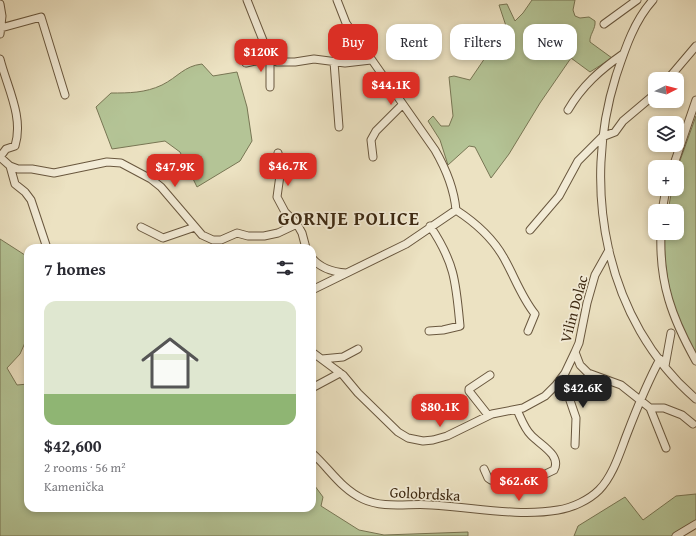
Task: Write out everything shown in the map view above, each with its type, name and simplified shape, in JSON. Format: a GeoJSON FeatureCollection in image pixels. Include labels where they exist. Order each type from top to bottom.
{"type":"FeatureCollection","features":[{"type":"Feature","properties":{"kind":"street"},"geometry":{"type":"LineString","coordinates":[[247,0],[270,58],[270,87]]}},
{"type":"Feature","properties":{"kind":"street"},"geometry":{"type":"LineString","coordinates":[[337,0],[347,24]]}},
{"type":"Feature","properties":{"kind":"street"},"geometry":{"type":"LineString","coordinates":[[604,24],[637,0]]}},
{"type":"Feature","properties":{"kind":"street"},"geometry":{"type":"LineString","coordinates":[[653,0],[644,11],[623,54],[610,96],[602,137],[600,190],[605,231],[614,271],[633,318],[642,336],[665,366],[696,399]]}},
{"type":"Feature","properties":{"kind":"street"},"geometry":{"type":"LineString","coordinates":[[0,4],[2,16],[1,31],[41,17],[65,95]]}},
{"type":"Feature","properties":{"kind":"street"},"geometry":{"type":"LineString","coordinates":[[674,72],[696,46]]}},
{"type":"Feature","properties":{"kind":"street"},"geometry":{"type":"LineString","coordinates":[[568,110],[577,94],[592,78],[623,54]]}},
{"type":"Feature","properties":{"kind":"street"},"geometry":{"type":"LineString","coordinates":[[246,63],[270,58],[278,62],[314,59],[345,63],[371,60],[402,105],[419,126],[444,166],[454,194],[456,210]]}},
{"type":"Feature","properties":{"kind":"street"},"geometry":{"type":"LineString","coordinates":[[0,59],[19,126],[15,146],[6,149],[0,157],[10,166],[18,169],[32,169],[54,173],[107,162],[121,163],[151,179],[161,187],[202,235],[213,240],[221,240],[237,233],[248,236],[264,236],[278,233],[297,224]]}},
{"type":"Feature","properties":{"kind":"street"},"geometry":{"type":"LineString","coordinates":[[334,62],[339,127]]}},
{"type":"Feature","properties":{"kind":"street"},"geometry":{"type":"LineString","coordinates":[[530,230],[559,196],[578,161],[602,137],[615,132],[623,121],[648,100]]}},
{"type":"Feature","properties":{"kind":"street"},"geometry":{"type":"LineString","coordinates":[[675,160],[696,100]]}},
{"type":"Feature","properties":{"kind":"street"},"geometry":{"type":"LineString","coordinates":[[373,157],[371,140],[376,131],[402,105]]}},
{"type":"Feature","properties":{"kind":"street"},"geometry":{"type":"LineString","coordinates":[[278,153],[281,168],[277,197],[285,212],[297,224],[302,233],[305,244]]}},
{"type":"Feature","properties":{"kind":"street"},"geometry":{"type":"LineString","coordinates":[[10,166],[15,184],[25,192],[30,200],[46,244]]}},
{"type":"Feature","properties":{"kind":"street"},"geometry":{"type":"LineString","coordinates":[[316,288],[406,244],[430,226],[456,210]]}},
{"type":"Feature","properties":{"kind":"street"},"geometry":{"type":"LineString","coordinates":[[456,210],[472,220],[492,240],[505,258],[528,305],[535,314],[528,331]]}},
{"type":"Feature","properties":{"kind":"street"},"geometry":{"type":"LineString","coordinates":[[429,331],[443,330],[460,326],[457,287],[454,273],[444,246],[430,226]]}},
{"type":"Feature","properties":{"kind":"street"},"geometry":{"type":"LineString","coordinates":[[142,227],[163,238],[195,227]]}},
{"type":"Feature","properties":{"kind":"street"},"geometry":{"type":"LineString","coordinates":[[661,240],[660,248],[664,281],[669,304],[678,327],[696,361]]}},
{"type":"Feature","properties":{"kind":"street","name":"Vilin Dolac"},"geometry":{"type":"LineString","coordinates":[[609,250],[595,275],[575,352],[580,365],[588,373],[621,385],[650,408],[664,408],[682,415],[693,424]]}},
{"type":"Feature","properties":{"kind":"street"},"geometry":{"type":"LineString","coordinates":[[316,262],[323,268],[334,272],[346,273]]}},
{"type":"Feature","properties":{"kind":"street"},"geometry":{"type":"LineString","coordinates":[[665,366],[671,333]]}},
{"type":"Feature","properties":{"kind":"street"},"geometry":{"type":"LineString","coordinates":[[322,359],[343,357],[358,349]]}},
{"type":"Feature","properties":{"kind":"street"},"geometry":{"type":"LineString","coordinates":[[316,355],[340,373],[386,422],[398,432],[408,438],[423,441],[433,440],[467,427],[488,415],[517,410],[545,396],[562,377],[575,352]]}},
{"type":"Feature","properties":{"kind":"street","name":"Golobrdska"},"geometry":{"type":"LineString","coordinates":[[316,457],[328,468],[342,486],[363,500],[380,505],[419,504],[475,510],[545,512],[560,510],[580,503],[599,490],[617,462],[649,379],[660,359]]}},
{"type":"Feature","properties":{"kind":"street"},"geometry":{"type":"LineString","coordinates":[[316,386],[340,373]]}},
{"type":"Feature","properties":{"kind":"street"},"geometry":{"type":"LineString","coordinates":[[488,415],[469,389],[490,375]]}},
{"type":"Feature","properties":{"kind":"street"},"geometry":{"type":"LineString","coordinates":[[562,377],[576,418],[575,445]]}},
{"type":"Feature","properties":{"kind":"street"},"geometry":{"type":"LineString","coordinates":[[650,408],[666,448]]}},
{"type":"Feature","properties":{"kind":"street"},"geometry":{"type":"LineString","coordinates":[[484,469],[488,478],[491,480],[518,486],[554,470],[555,459],[551,453],[530,435],[517,410]]}},
{"type":"Feature","properties":{"kind":"street"},"geometry":{"type":"LineString","coordinates":[[676,536],[696,524]]}},
{"type":"Feature","properties":{"kind":"green space"},"geometry":{"type":"Polygon","coordinates":[[[532,0],[575,0],[573,10],[575,16],[580,18],[589,17],[595,21],[590,42],[612,58],[590,72],[574,60],[577,60],[577,24],[523,24],[523,60],[570,60],[540,103],[509,154],[491,178],[475,147],[469,146],[448,165],[440,140],[428,121],[433,116],[441,126],[449,126],[453,116],[449,77],[454,76],[470,80],[484,60],[515,60],[515,24],[505,24],[499,5],[507,4],[515,21],[532,0]]]}},
{"type":"Feature","properties":{"kind":"green space"},"geometry":{"type":"Polygon","coordinates":[[[202,64],[213,76],[237,72],[247,107],[252,141],[240,161],[197,187],[180,152],[165,141],[112,149],[96,107],[111,93],[137,92],[156,88],[168,82],[186,69],[202,64]]]}},
{"type":"Feature","properties":{"kind":"green space"},"geometry":{"type":"Polygon","coordinates":[[[696,116],[696,356],[676,312],[668,281],[665,249],[665,240],[684,240],[684,204],[669,204],[671,196],[684,196],[684,160],[680,160],[696,116]]]}},
{"type":"Feature","properties":{"kind":"green space"},"geometry":{"type":"Polygon","coordinates":[[[0,239],[24,254],[24,345],[20,354],[7,368],[17,385],[24,384],[24,512],[316,512],[316,487],[323,497],[321,506],[359,530],[384,535],[468,532],[468,536],[0,536],[0,239]]]}},
{"type":"Feature","properties":{"kind":"green space"},"geometry":{"type":"Polygon","coordinates":[[[696,494],[696,523],[674,536],[574,536],[578,526],[625,497],[643,520],[676,496],[696,494]]]}},
{"type":"Feature","properties":{"kind":"district","name":"GORNJE POLICE"},"geometry":{"type":"Point","coordinates":[349,218]}}]}
